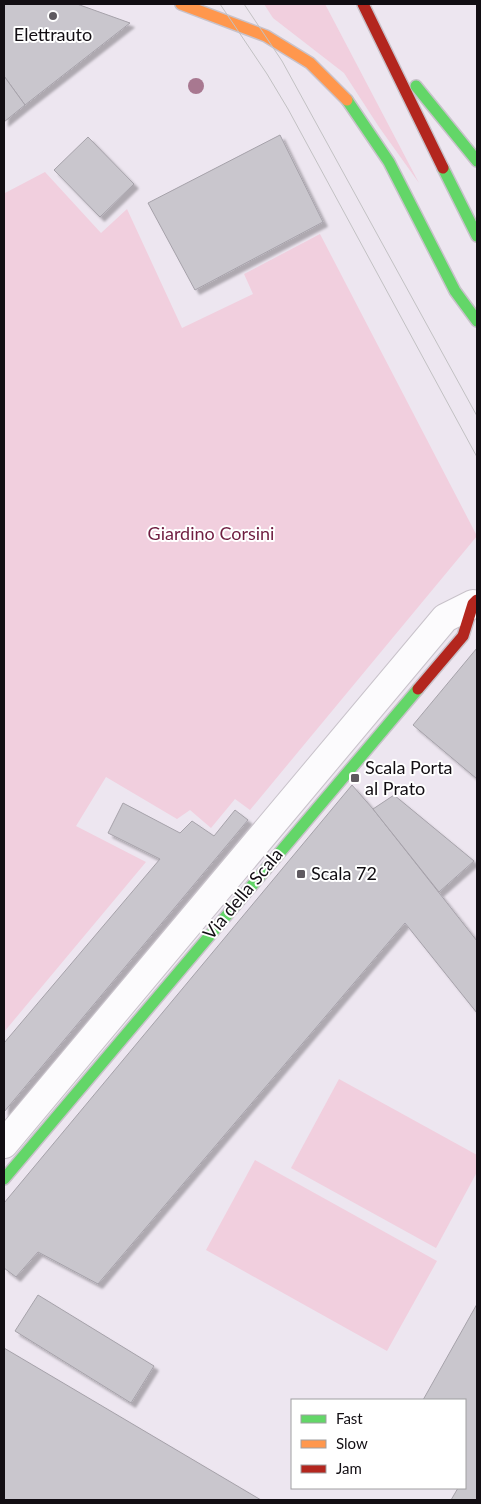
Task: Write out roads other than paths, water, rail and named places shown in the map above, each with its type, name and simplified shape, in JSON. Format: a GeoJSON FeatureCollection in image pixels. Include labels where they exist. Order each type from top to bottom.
{"type":"FeatureCollection","features":[{"type":"Feature","properties":{"kind":"street"},"geometry":{"type":"LineString","coordinates":[[181,4],[266,36],[310,63],[348,101],[389,162],[455,290],[477,321]]}},
{"type":"Feature","properties":{"kind":"street"},"geometry":{"type":"LineString","coordinates":[[363,4],[477,236]]}},
{"type":"Feature","properties":{"kind":"street"},"geometry":{"type":"LineString","coordinates":[[374,25],[422,95],[477,161]]}},
{"type":"Feature","properties":{"kind":"street","name":"Via della Scala"},"geometry":{"type":"LineString","coordinates":[[4,1144],[445,618],[475,602]]}},
{"type":"Feature","properties":{"kind":"street","name":"Via della Scala"},"geometry":{"type":"LineString","coordinates":[[4,1178],[463,636],[475,602]]}},
{"type":"Feature","properties":{"kind":"tram line"},"geometry":{"type":"LineString","coordinates":[[220,4],[288,109],[477,457]]}},
{"type":"Feature","properties":{"kind":"tram line"},"geometry":{"type":"LineString","coordinates":[[244,4],[282,61],[477,416]]}},
{"type":"Feature","properties":{"kind":"place","name":"Elettrauto"},"geometry":{"type":"Point","coordinates":[53,16]}},
{"type":"Feature","properties":{"kind":"place","name":"Scala Porta al Prato"},"geometry":{"type":"Point","coordinates":[355,778]}},
{"type":"Feature","properties":{"kind":"place","name":"Scala 72"},"geometry":{"type":"Point","coordinates":[301,874]}},
{"type":"Feature","properties":{"kind":"park label","name":"Giardino Corsini"},"geometry":{"type":"Point","coordinates":[211,534]}}]}
